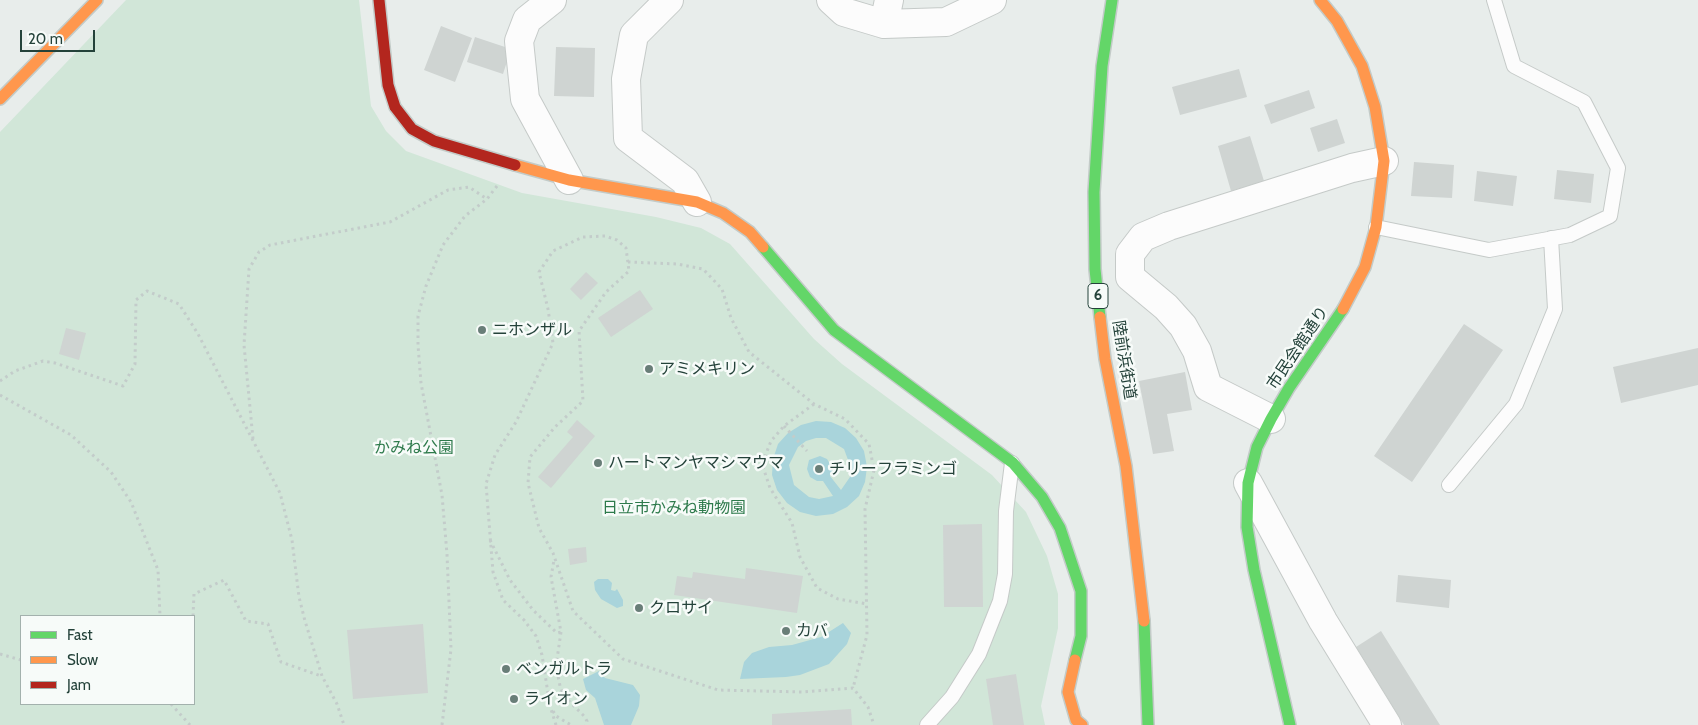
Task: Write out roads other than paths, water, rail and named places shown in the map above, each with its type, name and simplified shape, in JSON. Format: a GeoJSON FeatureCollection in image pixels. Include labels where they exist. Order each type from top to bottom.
{"type":"FeatureCollection","features":[{"type":"Feature","properties":{"kind":"main road"},"geometry":{"type":"LineString","coordinates":[[0,99],[97,0]]}},
{"type":"Feature","properties":{"kind":"main road"},"geometry":{"type":"LineString","coordinates":[[379,0],[388,85],[395,107],[412,129],[434,141],[569,180],[697,202],[723,213],[750,232],[834,330],[1012,463],[1042,497],[1060,528],[1073,562],[1080,591],[1082,612],[1081,636],[1068,692],[1076,720],[1082,725]]}},
{"type":"Feature","properties":{"kind":"main road","name":"陸前浜街道"},"geometry":{"type":"LineString","coordinates":[[1112,0],[1102,66],[1097,127],[1094,192],[1095,269],[1105,359],[1126,466],[1137,547],[1143,604],[1148,725]]}},
{"type":"Feature","properties":{"kind":"main road","name":"市民会館通り"},"geometry":{"type":"LineString","coordinates":[[1290,725],[1254,570],[1247,527],[1248,484],[1257,447],[1271,419],[1288,388],[1350,300],[1365,267],[1376,227],[1384,161],[1375,107],[1362,66],[1337,21],[1320,0]]}},
{"type":"Feature","properties":{"kind":"street"},"geometry":{"type":"LineString","coordinates":[[552,0],[527,20],[518,41],[525,99],[569,180]]}},
{"type":"Feature","properties":{"kind":"street"},"geometry":{"type":"LineString","coordinates":[[669,0],[634,35],[626,79],[628,138],[685,181],[697,202]]}},
{"type":"Feature","properties":{"kind":"street"},"geometry":{"type":"LineString","coordinates":[[831,0],[844,12],[887,12],[946,22],[992,0]]}},
{"type":"Feature","properties":{"kind":"street"},"geometry":{"type":"LineString","coordinates":[[1271,419],[1208,387],[1197,351],[1183,326],[1166,307],[1130,277],[1130,254],[1143,237],[1169,226],[1352,168],[1384,161]]}},
{"type":"Feature","properties":{"kind":"street"},"geometry":{"type":"LineString","coordinates":[[1248,484],[1323,621],[1386,725]]}},
{"type":"Feature","properties":{"kind":"lane"},"geometry":{"type":"LineString","coordinates":[[1376,227],[1489,250],[1570,235],[1610,216],[1618,168],[1584,102],[1514,66],[1494,0]]}},
{"type":"Feature","properties":{"kind":"lane"},"geometry":{"type":"LineString","coordinates":[[1449,485],[1516,404],[1555,309],[1550,238]]}},
{"type":"Feature","properties":{"kind":"lane"},"geometry":{"type":"LineString","coordinates":[[927,725],[952,697],[979,654],[1000,601],[1006,574],[1006,511],[1012,463]]}},
{"type":"Feature","properties":{"kind":"water"},"geometry":{"type":"Polygon","coordinates":[[[816,421],[831,422],[845,428],[856,438],[864,451],[867,467],[865,482],[859,496],[847,507],[833,514],[816,516],[800,512],[787,503],[777,490],[772,475],[773,459],[778,444],[788,433],[801,425],[816,421]],[[826,438],[806,441],[798,447],[789,465],[794,485],[809,497],[819,499],[833,496],[823,481],[817,481],[810,477],[807,469],[809,460],[820,456],[827,459],[833,469],[830,476],[841,490],[850,477],[851,468],[844,449],[826,438]]]}},
{"type":"Feature","properties":{"kind":"water"},"geometry":{"type":"Polygon","coordinates":[[[598,579],[608,579],[612,583],[611,590],[615,591],[617,589],[623,600],[623,606],[617,608],[601,599],[595,590],[594,582],[598,579]]]}},
{"type":"Feature","properties":{"kind":"water"},"geometry":{"type":"Polygon","coordinates":[[[843,623],[851,633],[847,644],[829,664],[800,675],[740,679],[744,662],[752,653],[769,647],[792,645],[821,637],[843,623]]]}},
{"type":"Feature","properties":{"kind":"water"},"geometry":{"type":"Polygon","coordinates":[[[599,671],[605,678],[633,685],[640,695],[639,706],[631,725],[604,725],[595,698],[586,690],[583,679],[599,671]]]}},
{"type":"Feature","properties":{"kind":"place","name":"ニホンザル"},"geometry":{"type":"Point","coordinates":[482,330]}},
{"type":"Feature","properties":{"kind":"place","name":"アミメキリン"},"geometry":{"type":"Point","coordinates":[649,369]}},
{"type":"Feature","properties":{"kind":"place","name":"ハートマンヤマシマウマ"},"geometry":{"type":"Point","coordinates":[598,463]}},
{"type":"Feature","properties":{"kind":"place","name":"チリーフラミンゴ"},"geometry":{"type":"Point","coordinates":[819,469]}},
{"type":"Feature","properties":{"kind":"place","name":"クロサイ"},"geometry":{"type":"Point","coordinates":[639,608]}},
{"type":"Feature","properties":{"kind":"place","name":"カバ"},"geometry":{"type":"Point","coordinates":[786,631]}},
{"type":"Feature","properties":{"kind":"place","name":"ベンガルトラ"},"geometry":{"type":"Point","coordinates":[506,669]}},
{"type":"Feature","properties":{"kind":"place","name":"ライオン"},"geometry":{"type":"Point","coordinates":[514,699]}},
{"type":"Feature","properties":{"kind":"park label","name":"かみね公園"},"geometry":{"type":"Point","coordinates":[414,448]}},
{"type":"Feature","properties":{"kind":"park label","name":"日立市かみね動物園"},"geometry":{"type":"Point","coordinates":[674,508]}}]}
